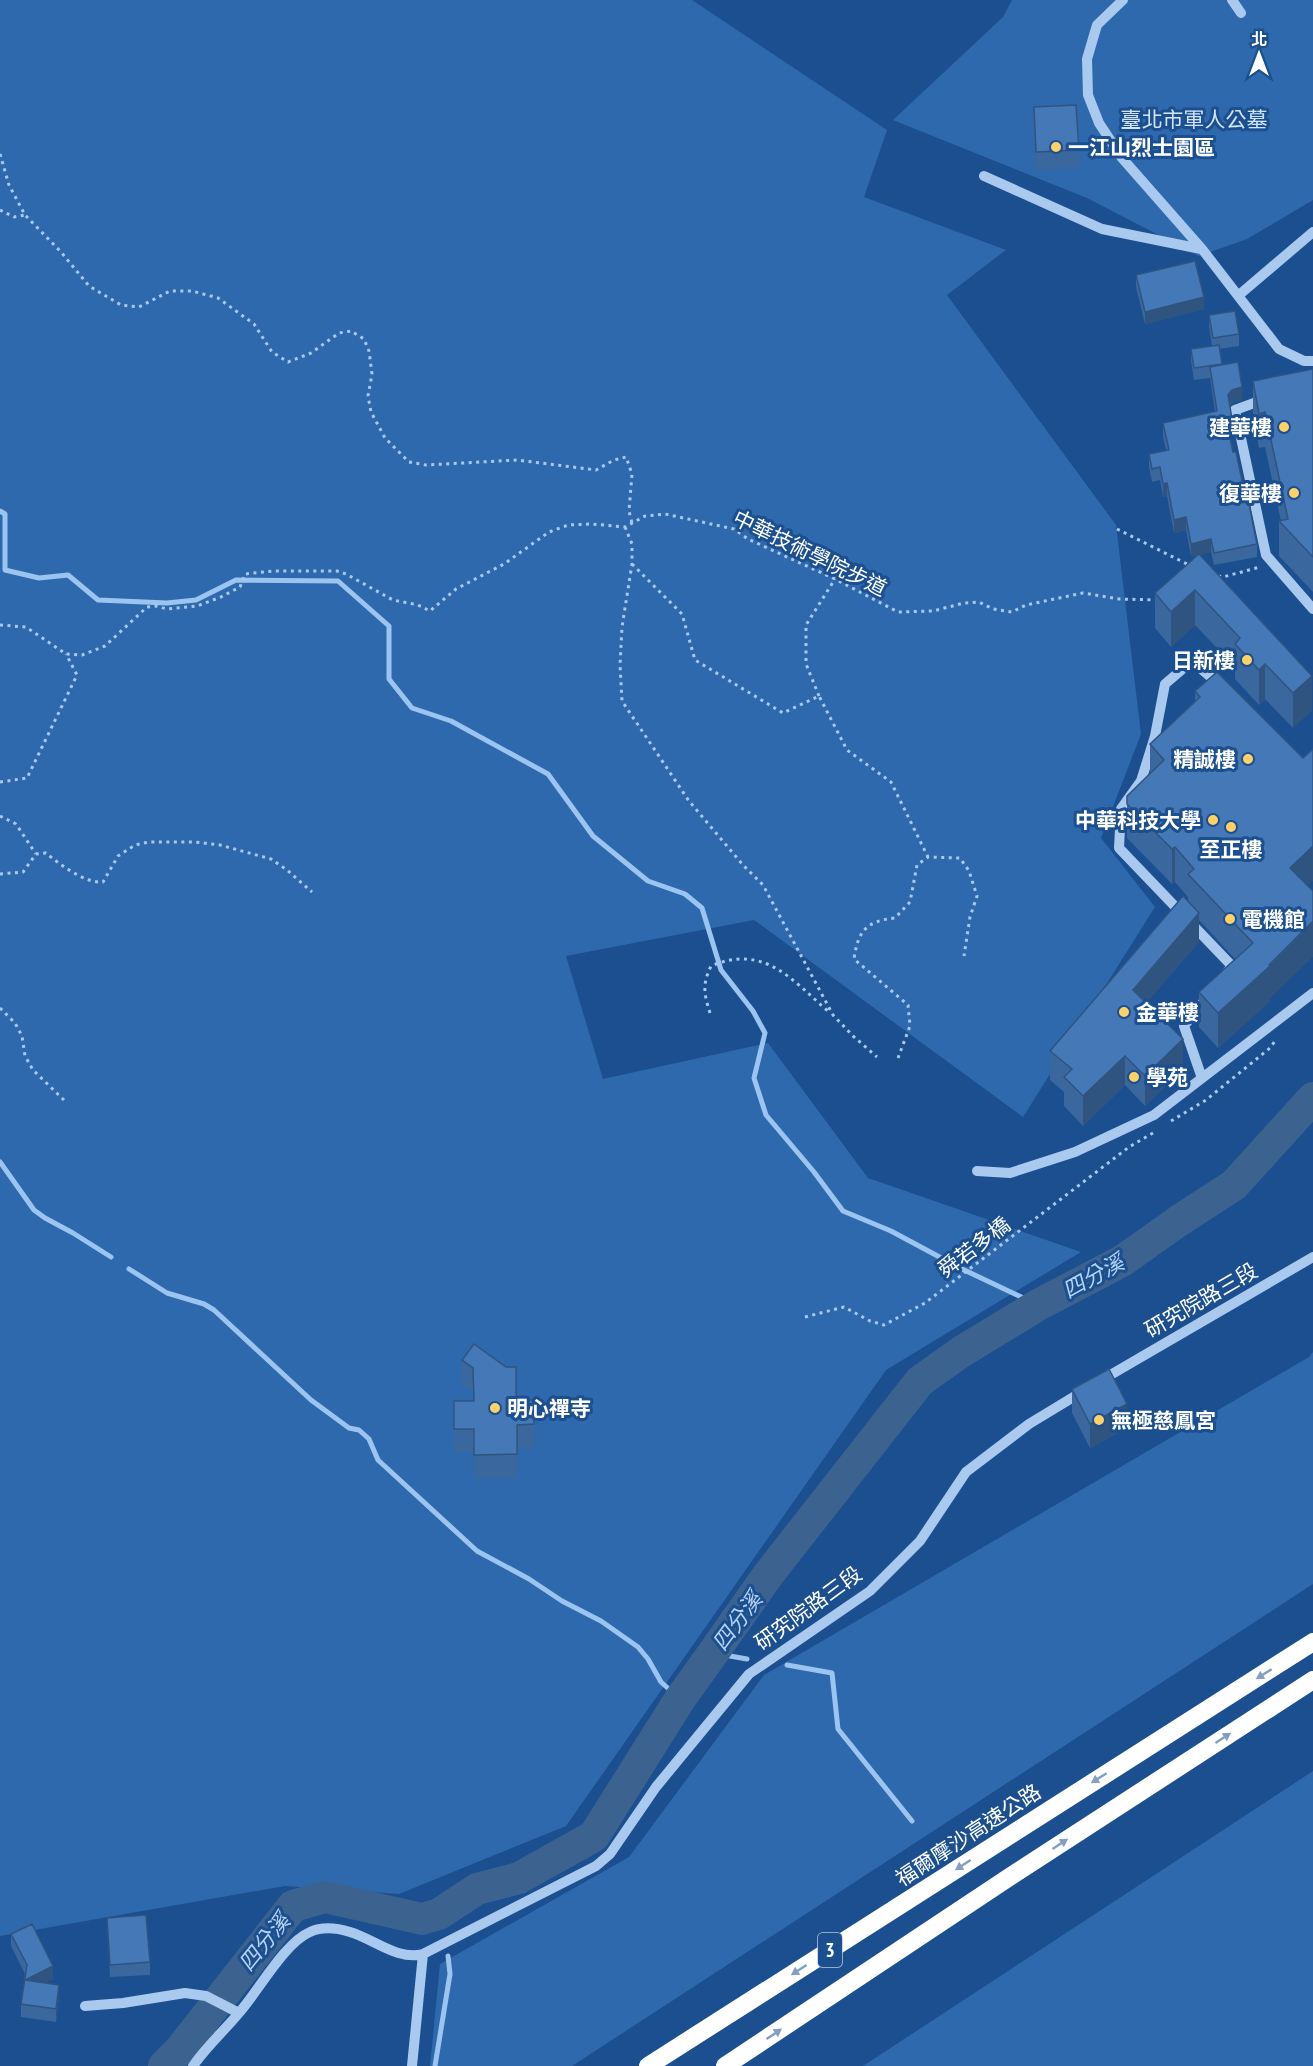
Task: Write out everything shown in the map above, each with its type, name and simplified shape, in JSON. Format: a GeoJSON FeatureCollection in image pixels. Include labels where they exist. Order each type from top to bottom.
{"type":"FeatureCollection","features":[{"type":"Feature","properties":{"kind":"highway","name":"福爾摩沙高速公路"},"geometry":{"type":"LineString","coordinates":[[648,2066],[1313,1642]]}},
{"type":"Feature","properties":{"kind":"highway","name":"3"},"geometry":{"type":"LineString","coordinates":[[725,2066],[1011,1876],[1313,1680]]}},
{"type":"Feature","properties":{"kind":"street"},"geometry":{"type":"LineString","coordinates":[[1123,0],[1097,25],[1087,59],[1088,95],[1099,123],[1122,158],[1202,249],[1280,349],[1306,364]]}},
{"type":"Feature","properties":{"kind":"street"},"geometry":{"type":"LineString","coordinates":[[1232,0],[1241,13]]}},
{"type":"Feature","properties":{"kind":"street"},"geometry":{"type":"LineString","coordinates":[[984,176],[1102,229],[1202,249]]}},
{"type":"Feature","properties":{"kind":"street"},"geometry":{"type":"LineString","coordinates":[[1239,295],[1313,232]]}},
{"type":"Feature","properties":{"kind":"street"},"geometry":{"type":"LineString","coordinates":[[1275,394],[1234,410],[1266,555],[1313,609]]}},
{"type":"Feature","properties":{"kind":"street"},"geometry":{"type":"LineString","coordinates":[[1202,1078],[1184,1026],[1232,966],[1119,848],[1121,809],[1141,781],[1155,736],[1165,684],[1192,661],[1221,686]]}},
{"type":"Feature","properties":{"kind":"street"},"geometry":{"type":"LineString","coordinates":[[978,1171],[1010,1173],[1075,1152],[1154,1115],[1313,993]]}},
{"type":"Feature","properties":{"kind":"street","name":"研究院路三段"},"geometry":{"type":"LineString","coordinates":[[423,1954],[583,1874],[610,1854],[656,1787],[749,1674],[870,1591],[920,1541],[966,1472],[1029,1424],[1313,1257]]}},
{"type":"Feature","properties":{"kind":"street"},"geometry":{"type":"LineString","coordinates":[[193,2066],[235,2011],[302,1936],[311,1931],[336,1928],[362,1936],[402,1954],[414,1956],[423,1954],[412,2066]]}},
{"type":"Feature","properties":{"kind":"street"},"geometry":{"type":"LineString","coordinates":[[85,2006],[123,2003],[185,1993],[206,1996],[235,2011]]}},
{"type":"Feature","properties":{"kind":"path"},"geometry":{"type":"LineString","coordinates":[[0,154],[9,185],[25,215],[61,252],[89,286],[122,305],[139,307],[170,291],[192,291],[218,298],[254,324],[272,352],[288,362],[311,353],[339,333],[351,331],[364,339],[369,351],[372,374],[368,396],[371,412],[385,438],[409,462],[426,465],[517,460],[596,470],[614,460],[626,457],[632,474],[629,511],[632,523]]}},
{"type":"Feature","properties":{"kind":"path"},"geometry":{"type":"LineString","coordinates":[[0,210],[14,217],[25,215]]}},
{"type":"Feature","properties":{"kind":"path","name":"中華技術學院步道"},"geometry":{"type":"LineString","coordinates":[[625,527],[645,516],[665,514],[734,529],[748,539],[835,579],[898,612],[933,612],[964,603],[979,603],[1012,615],[1026,605],[1083,594],[1119,599],[1156,600],[1163,598]]}},
{"type":"Feature","properties":{"kind":"path"},"geometry":{"type":"LineString","coordinates":[[66,654],[82,655],[105,646],[147,608],[156,606],[167,609],[196,606],[221,597],[240,586],[245,574],[273,571],[337,572],[346,574],[393,600],[418,604],[430,611],[456,589],[504,564],[549,532],[568,525],[592,524],[625,527],[632,544],[632,564],[622,627],[620,665],[622,701],[689,801],[743,866],[763,885],[808,972],[835,1017]]}},
{"type":"Feature","properties":{"kind":"path"},"geometry":{"type":"LineString","coordinates":[[1117,529],[1201,571]]}},
{"type":"Feature","properties":{"kind":"path"},"geometry":{"type":"LineString","coordinates":[[1211,576],[1223,577],[1258,568],[1269,558]]}},
{"type":"Feature","properties":{"kind":"path"},"geometry":{"type":"LineString","coordinates":[[632,564],[682,614],[695,660],[783,713],[819,696]]}},
{"type":"Feature","properties":{"kind":"path"},"geometry":{"type":"LineString","coordinates":[[835,579],[806,625],[806,664],[819,696],[847,750],[891,782],[928,857]]}},
{"type":"Feature","properties":{"kind":"path"},"geometry":{"type":"LineString","coordinates":[[0,625],[26,627],[66,654],[77,675],[27,778],[0,782]]}},
{"type":"Feature","properties":{"kind":"path"},"geometry":{"type":"LineString","coordinates":[[0,816],[16,824],[36,854]]}},
{"type":"Feature","properties":{"kind":"path"},"geometry":{"type":"LineString","coordinates":[[0,874],[23,872],[36,854],[46,853],[60,865],[95,883],[103,882],[117,856],[135,845],[149,842],[195,842],[220,845],[271,859],[312,892]]}},
{"type":"Feature","properties":{"kind":"path"},"geometry":{"type":"LineString","coordinates":[[898,1058],[910,1026],[908,1005],[854,959],[856,944],[866,926],[879,920],[895,918],[910,902],[917,865],[928,857],[960,858],[969,871],[977,896],[970,917],[964,956]]}},
{"type":"Feature","properties":{"kind":"path"},"geometry":{"type":"LineString","coordinates":[[710,1013],[704,994],[705,980],[711,966],[728,959],[772,965],[790,977],[877,1057]]}},
{"type":"Feature","properties":{"kind":"path"},"geometry":{"type":"LineString","coordinates":[[0,1008],[15,1023],[22,1036],[26,1056],[33,1070],[65,1101]]}},
{"type":"Feature","properties":{"kind":"path","name":"舜若多橋"},"geometry":{"type":"LineString","coordinates":[[805,1317],[844,1307],[870,1321],[884,1325],[925,1304],[1041,1214]]}},
{"type":"Feature","properties":{"kind":"green space"},"geometry":{"type":"Polygon","coordinates":[[[0,0],[692,0],[887,130],[864,197],[1006,250],[947,295],[1116,525],[1141,734],[1101,838],[1155,907],[1023,1117],[754,920],[566,956],[603,1079],[768,1043],[868,1178],[1081,1252],[886,1370],[566,1826],[399,1894],[285,1886],[0,1936],[0,0]]]}},
{"type":"Feature","properties":{"kind":"green space","name":"臺北市軍人公墓"},"geometry":{"type":"Polygon","coordinates":[[[1012,0],[1313,0],[1313,200],[1247,239],[1199,256],[1087,198],[893,120],[1003,17],[1012,0]]]}},
{"type":"Feature","properties":{"kind":"green space"},"geometry":{"type":"Polygon","coordinates":[[[1313,1352],[1313,1584],[572,2066],[430,2066],[440,1964],[629,1857],[764,1675],[1309,1357],[1313,1352]]]}},
{"type":"Feature","properties":{"kind":"green space"},"geometry":{"type":"Polygon","coordinates":[[[1313,1771],[1313,2066],[863,2066],[1313,1771]]]}},
{"type":"Feature","properties":{"kind":"building"},"geometry":{"type":"Polygon","coordinates":[[[1076,105],[1079,150],[1036,152],[1034,107],[1076,105]]]}},
{"type":"Feature","properties":{"kind":"building"},"geometry":{"type":"Polygon","coordinates":[[[1195,261],[1204,297],[1145,312],[1136,275],[1195,261]]]}},
{"type":"Feature","properties":{"kind":"building"},"geometry":{"type":"Polygon","coordinates":[[[1235,311],[1239,334],[1213,338],[1209,315],[1235,311]]]}},
{"type":"Feature","properties":{"kind":"building"},"geometry":{"type":"Polygon","coordinates":[[[1219,345],[1222,364],[1194,368],[1191,349],[1219,345]]]}},
{"type":"Feature","properties":{"kind":"building"},"geometry":{"type":"Polygon","coordinates":[[[1238,362],[1242,387],[1232,390],[1228,395],[1232,419],[1226,420],[1233,452],[1236,452],[1245,495],[1247,494],[1257,544],[1214,553],[1211,539],[1191,544],[1186,517],[1174,520],[1167,483],[1163,484],[1160,467],[1152,469],[1149,454],[1169,450],[1163,423],[1217,411],[1210,367],[1238,362]]]}},
{"type":"Feature","properties":{"kind":"building"},"geometry":{"type":"Polygon","coordinates":[[[1313,369],[1313,557],[1279,521],[1288,519],[1265,412],[1259,414],[1253,381],[1313,369]]]}},
{"type":"Feature","properties":{"kind":"building"},"geometry":{"type":"Polygon","coordinates":[[[1199,554],[1312,676],[1293,693],[1265,664],[1259,670],[1235,644],[1240,638],[1195,590],[1171,612],[1155,593],[1199,554]]]}},
{"type":"Feature","properties":{"kind":"building"},"geometry":{"type":"Polygon","coordinates":[[[1217,672],[1303,758],[1313,749],[1313,846],[1290,868],[1313,891],[1313,921],[1270,966],[1218,1013],[1199,992],[1253,943],[1188,874],[1194,869],[1175,847],[1172,849],[1127,804],[1127,796],[1164,760],[1150,744],[1200,697],[1195,691],[1217,672]]]}},
{"type":"Feature","properties":{"kind":"building"},"geometry":{"type":"Polygon","coordinates":[[[1183,896],[1199,913],[1133,990],[1183,1039],[1145,1076],[1125,1056],[1083,1096],[1064,1077],[1072,1069],[1050,1051],[1183,896]]]}},
{"type":"Feature","properties":{"kind":"building","name":"明心禪寺"},"geometry":{"type":"Polygon","coordinates":[[[474,1344],[506,1367],[516,1367],[516,1400],[534,1400],[534,1424],[517,1425],[517,1454],[474,1455],[474,1429],[454,1429],[454,1401],[474,1401],[473,1368],[462,1360],[474,1344]]]}},
{"type":"Feature","properties":{"kind":"building"},"geometry":{"type":"Polygon","coordinates":[[[1109,1369],[1127,1404],[1090,1424],[1072,1389],[1109,1369]]]}},
{"type":"Feature","properties":{"kind":"building"},"geometry":{"type":"Polygon","coordinates":[[[146,1915],[150,1962],[110,1965],[107,1918],[146,1915]]]}},
{"type":"Feature","properties":{"kind":"building"},"geometry":{"type":"Polygon","coordinates":[[[32,1924],[53,1966],[25,1980],[59,1985],[56,2009],[21,2004],[27,1965],[11,1934],[32,1924]]]}},
{"type":"Feature","properties":{"kind":"waterway"},"geometry":{"type":"LineString","coordinates":[[0,511],[5,514],[5,570],[39,578],[68,575],[98,600],[167,603],[196,600],[236,580],[338,581],[389,626],[389,679],[412,708],[451,721],[548,774],[593,836],[648,881],[685,894],[702,908],[721,970],[753,1011],[765,1033],[754,1078],[766,1115],[843,1211],[891,1231],[960,1268],[1038,1305]]}},
{"type":"Feature","properties":{"kind":"waterway","name":"四分溪"},"geometry":{"type":"LineString","coordinates":[[164,2066],[180,2050],[293,1906],[325,1897],[422,1919],[439,1914],[477,1889],[519,1878],[594,1836],[680,1699],[768,1575],[920,1381],[961,1352],[1038,1305],[1122,1261],[1234,1185],[1313,1098]]}},
{"type":"Feature","properties":{"kind":"waterway"},"geometry":{"type":"LineString","coordinates":[[0,1162],[34,1210],[111,1257]]}},
{"type":"Feature","properties":{"kind":"waterway"},"geometry":{"type":"LineString","coordinates":[[129,1269],[167,1293],[204,1304],[214,1310],[311,1400],[349,1428],[359,1430],[369,1439],[378,1460],[477,1551],[601,1621],[638,1647],[661,1682],[680,1699]]}},
{"type":"Feature","properties":{"kind":"waterway"},"geometry":{"type":"LineString","coordinates":[[713,1653],[747,1659]]}},
{"type":"Feature","properties":{"kind":"waterway"},"geometry":{"type":"LineString","coordinates":[[787,1665],[832,1673],[838,1729],[912,1821]]}},
{"type":"Feature","properties":{"kind":"waterway","name":"四分溪"},"geometry":{"type":"LineString","coordinates":[[439,1914],[440,1922]]}},
{"type":"Feature","properties":{"kind":"waterway"},"geometry":{"type":"LineString","coordinates":[[435,2066],[450,1974],[448,1956]]}},
{"type":"Feature","properties":{"kind":"place","name":"一江山烈士園區"},"geometry":{"type":"Point","coordinates":[1056,147]}},
{"type":"Feature","properties":{"kind":"place","name":"建華樓"},"geometry":{"type":"Point","coordinates":[1284,427]}},
{"type":"Feature","properties":{"kind":"place","name":"復華樓"},"geometry":{"type":"Point","coordinates":[1294,493]}},
{"type":"Feature","properties":{"kind":"place","name":"日新樓"},"geometry":{"type":"Point","coordinates":[1247,660]}},
{"type":"Feature","properties":{"kind":"place","name":"精誠樓"},"geometry":{"type":"Point","coordinates":[1248,759]}},
{"type":"Feature","properties":{"kind":"place","name":"中華科技大學"},"geometry":{"type":"Point","coordinates":[1213,820]}},
{"type":"Feature","properties":{"kind":"place","name":"至正樓"},"geometry":{"type":"Point","coordinates":[1231,827]}},
{"type":"Feature","properties":{"kind":"place","name":"電機館"},"geometry":{"type":"Point","coordinates":[1230,919]}},
{"type":"Feature","properties":{"kind":"place","name":"金華樓"},"geometry":{"type":"Point","coordinates":[1124,1012]}},
{"type":"Feature","properties":{"kind":"place","name":"學苑"},"geometry":{"type":"Point","coordinates":[1134,1077]}},
{"type":"Feature","properties":{"kind":"place","name":"明心禪寺"},"geometry":{"type":"Point","coordinates":[495,1408]}},
{"type":"Feature","properties":{"kind":"place","name":"無極慈鳳宮"},"geometry":{"type":"Point","coordinates":[1099,1420]}}]}
